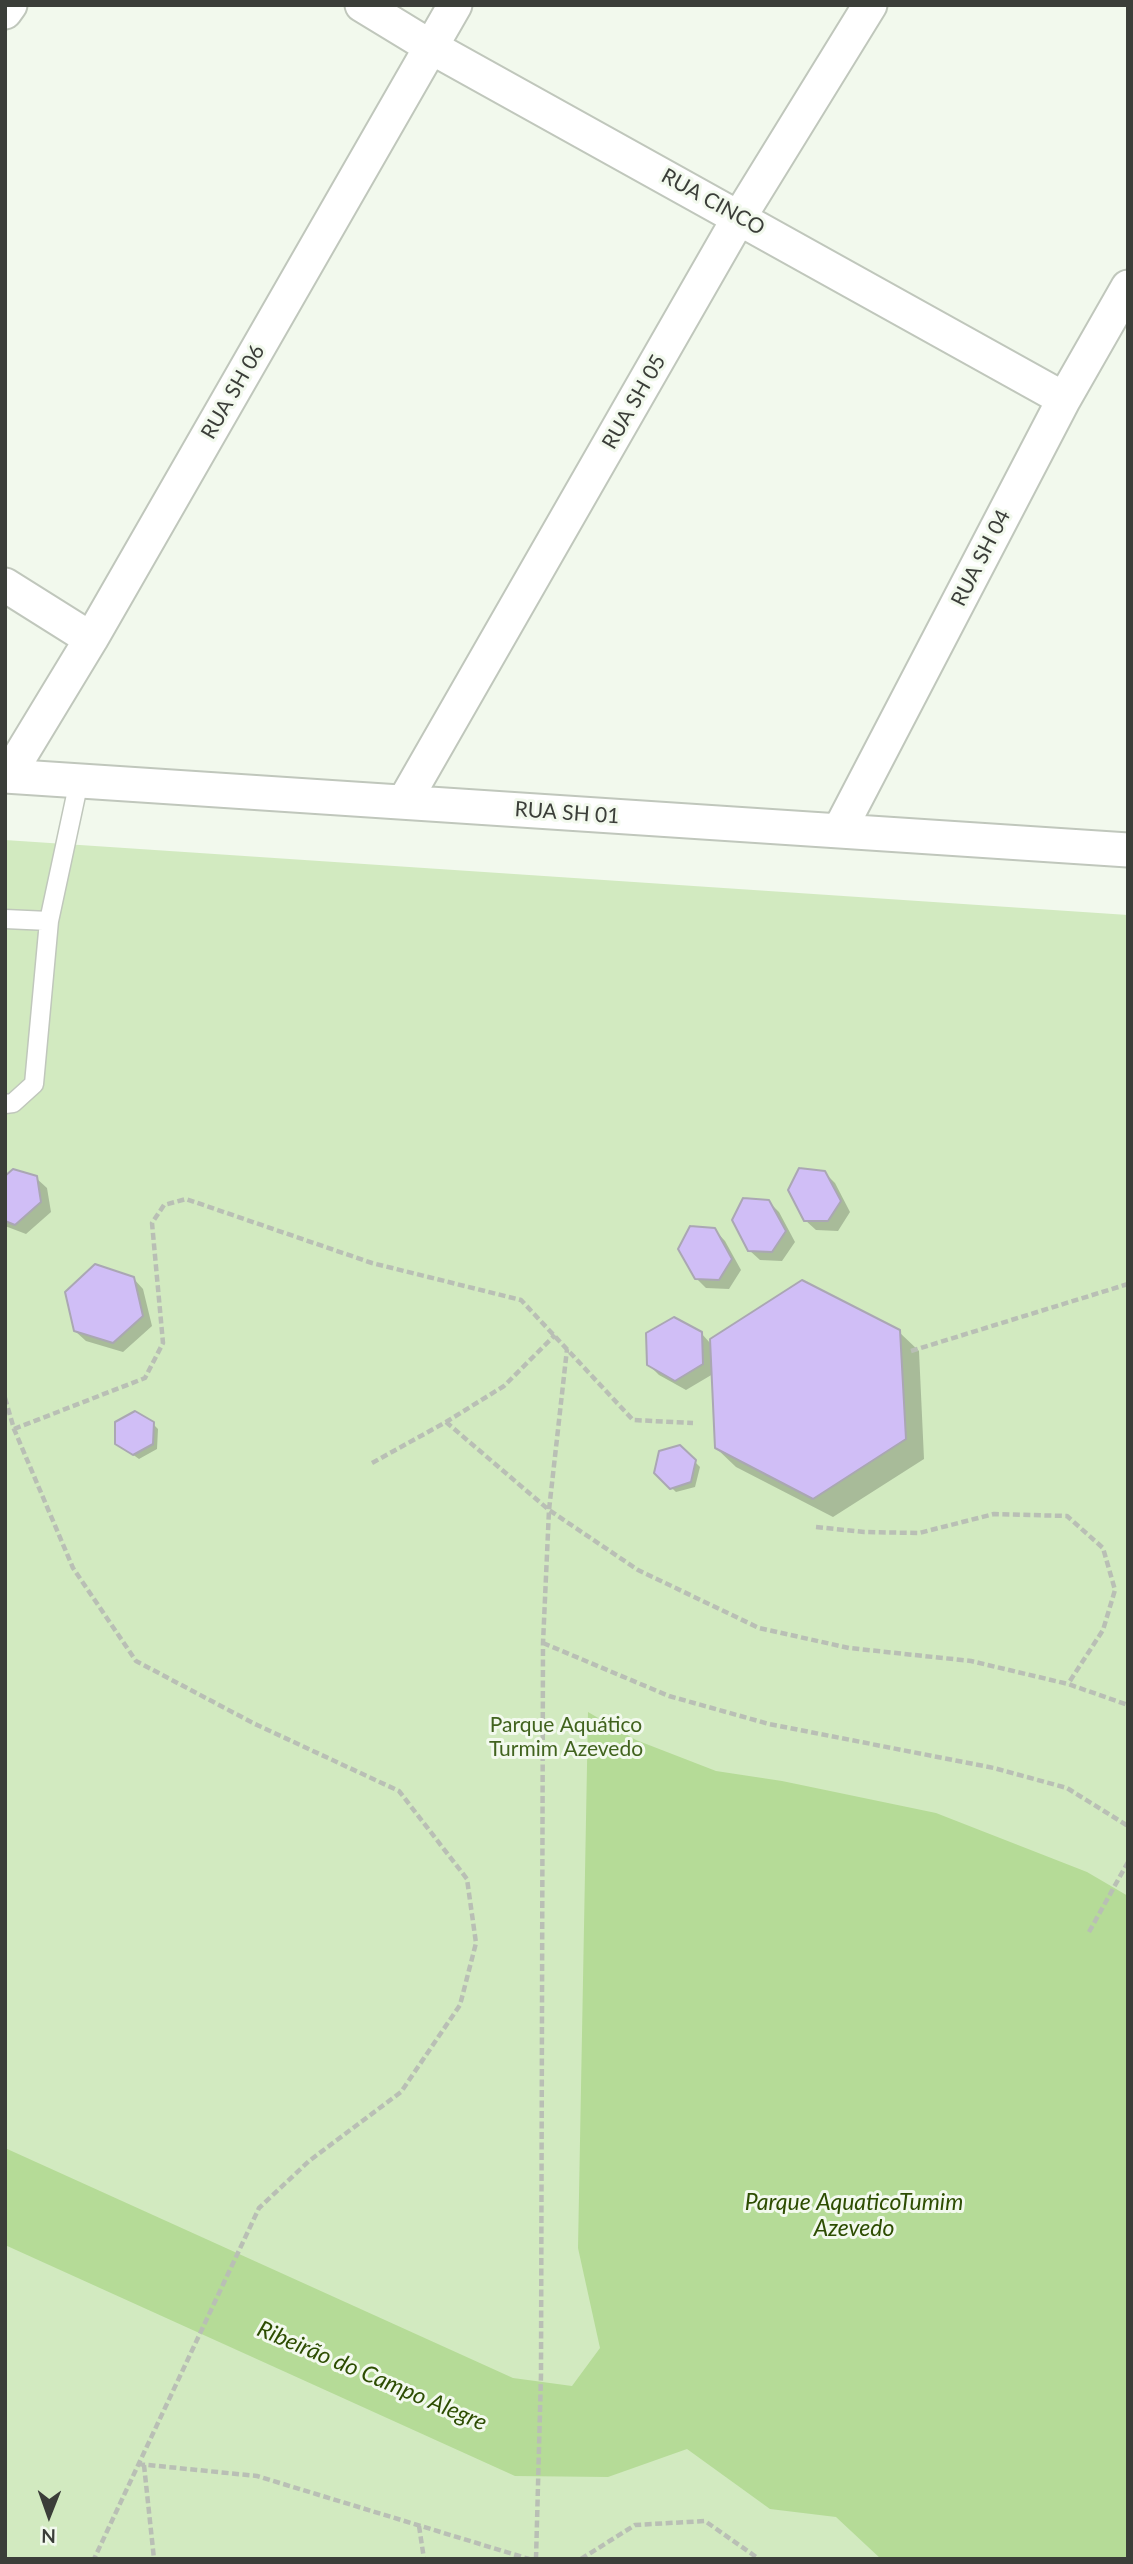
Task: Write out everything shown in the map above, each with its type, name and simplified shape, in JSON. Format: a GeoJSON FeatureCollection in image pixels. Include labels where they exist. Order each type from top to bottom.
{"type":"FeatureCollection","features":[{"type":"Feature","properties":{"kind":"street"},"geometry":{"type":"LineString","coordinates":[[5,12],[9,5]]}},
{"type":"Feature","properties":{"kind":"street","name":"RUA CINCO"},"geometry":{"type":"LineString","coordinates":[[362,5],[431,47],[740,216],[1064,399]]}},
{"type":"Feature","properties":{"kind":"street","name":"RUA SH 06"},"geometry":{"type":"LineString","coordinates":[[6,776],[91,639],[455,5]]}},
{"type":"Feature","properties":{"kind":"street","name":"RUA SH 05"},"geometry":{"type":"LineString","coordinates":[[404,802],[740,216],[870,5]]}},
{"type":"Feature","properties":{"kind":"street","name":"RUA SH 04"},"geometry":{"type":"LineString","coordinates":[[839,831],[1064,399],[1128,287]]}},
{"type":"Feature","properties":{"kind":"street"},"geometry":{"type":"LineString","coordinates":[[5,585],[91,639]]}},
{"type":"Feature","properties":{"kind":"street","name":"RUA SH 01"},"geometry":{"type":"LineString","coordinates":[[6,776],[1128,850]]}},
{"type":"Feature","properties":{"kind":"lane"},"geometry":{"type":"LineString","coordinates":[[5,1104],[13,1103],[34,1084],[49,921],[79,780]]}},
{"type":"Feature","properties":{"kind":"lane"},"geometry":{"type":"LineString","coordinates":[[5,919],[49,921]]}},
{"type":"Feature","properties":{"kind":"path"},"geometry":{"type":"LineString","coordinates":[[14,1429],[145,1378],[163,1343],[152,1223],[164,1205],[186,1199],[372,1263],[521,1300],[633,1420],[693,1423]]}},
{"type":"Feature","properties":{"kind":"path"},"geometry":{"type":"LineString","coordinates":[[911,1351],[1128,1284]]}},
{"type":"Feature","properties":{"kind":"path"},"geometry":{"type":"LineString","coordinates":[[372,1463],[504,1386],[555,1335]]}},
{"type":"Feature","properties":{"kind":"path"},"geometry":{"type":"LineString","coordinates":[[536,2559],[541,2375],[543,1643],[550,1510],[566,1349]]}},
{"type":"Feature","properties":{"kind":"path"},"geometry":{"type":"LineString","coordinates":[[5,1398],[14,1429],[73,1568],[136,1661],[255,1724],[399,1791],[467,1879],[476,1943],[460,2005],[401,2092],[309,2161],[259,2208],[141,2464],[94,2559]]}},
{"type":"Feature","properties":{"kind":"path"},"geometry":{"type":"LineString","coordinates":[[446,1422],[550,1510],[638,1570],[759,1628],[849,1648],[971,1661],[1068,1684],[1128,1704]]}},
{"type":"Feature","properties":{"kind":"path"},"geometry":{"type":"LineString","coordinates":[[816,1527],[864,1532],[919,1533],[994,1514],[1067,1516],[1103,1548],[1115,1590],[1103,1630],[1068,1684]]}},
{"type":"Feature","properties":{"kind":"path"},"geometry":{"type":"LineString","coordinates":[[543,1643],[669,1696],[769,1724],[994,1768],[1067,1788],[1128,1826]]}},
{"type":"Feature","properties":{"kind":"path"},"geometry":{"type":"LineString","coordinates":[[1088,1932],[1128,1862]]}},
{"type":"Feature","properties":{"kind":"path"},"geometry":{"type":"LineString","coordinates":[[141,2464],[257,2476],[529,2559]]}},
{"type":"Feature","properties":{"kind":"path"},"geometry":{"type":"LineString","coordinates":[[141,2464],[154,2559]]}},
{"type":"Feature","properties":{"kind":"path"},"geometry":{"type":"LineString","coordinates":[[581,2559],[635,2525],[705,2521],[760,2559]]}},
{"type":"Feature","properties":{"kind":"path"},"geometry":{"type":"LineString","coordinates":[[419,2526],[424,2559]]}},
{"type":"Feature","properties":{"kind":"green space","name":"Parque Aquático Turmim Azevedo"},"geometry":{"type":"Polygon","coordinates":[[[5,840],[1128,915],[1128,2559],[5,2559],[5,840]]]}},
{"type":"Feature","properties":{"kind":"water","name":"Parque AquaticoTumim Azevedo"},"geometry":{"type":"Polygon","coordinates":[[[588,1712],[636,1740],[716,1771],[782,1781],[936,1813],[1087,1872],[1128,1896],[1128,2559],[881,2559],[836,2517],[770,2509],[687,2449],[608,2477],[515,2476],[5,2245],[5,2148],[513,2378],[572,2386],[600,2348],[578,2248],[588,1712]]]}},
{"type":"Feature","properties":{"kind":"building"},"geometry":{"type":"Polygon","coordinates":[[[799,1168],[825,1171],[841,1201],[828,1221],[804,1221],[788,1190],[799,1168]]]}},
{"type":"Feature","properties":{"kind":"building"},"geometry":{"type":"Polygon","coordinates":[[[13,1169],[37,1176],[41,1202],[15,1225],[5,1221],[5,1176],[13,1169]]]}},
{"type":"Feature","properties":{"kind":"building"},"geometry":{"type":"Polygon","coordinates":[[[743,1198],[769,1200],[786,1231],[772,1252],[748,1251],[732,1220],[743,1198]]]}},
{"type":"Feature","properties":{"kind":"building"},"geometry":{"type":"Polygon","coordinates":[[[690,1226],[715,1228],[732,1259],[719,1280],[695,1279],[678,1249],[690,1226]]]}},
{"type":"Feature","properties":{"kind":"building"},"geometry":{"type":"Polygon","coordinates":[[[95,1264],[134,1277],[143,1316],[113,1343],[74,1331],[65,1292],[95,1264]]]}},
{"type":"Feature","properties":{"kind":"building"},"geometry":{"type":"Polygon","coordinates":[[[802,1280],[900,1330],[906,1439],[813,1499],[715,1448],[710,1339],[802,1280]]]}},
{"type":"Feature","properties":{"kind":"building"},"geometry":{"type":"Polygon","coordinates":[[[674,1317],[702,1332],[703,1364],[675,1381],[647,1365],[646,1333],[674,1317]]]}},
{"type":"Feature","properties":{"kind":"building"},"geometry":{"type":"Polygon","coordinates":[[[135,1411],[154,1422],[153,1444],[133,1455],[115,1444],[115,1422],[135,1411]]]}},
{"type":"Feature","properties":{"kind":"building"},"geometry":{"type":"Polygon","coordinates":[[[680,1445],[696,1460],[691,1482],[670,1489],[654,1473],[659,1451],[680,1445]]]}},
{"type":"Feature","properties":{"kind":"water label","name":"Ribeirão do Campo Alegre"},"geometry":{"type":"Point","coordinates":[372,2376]}}]}
